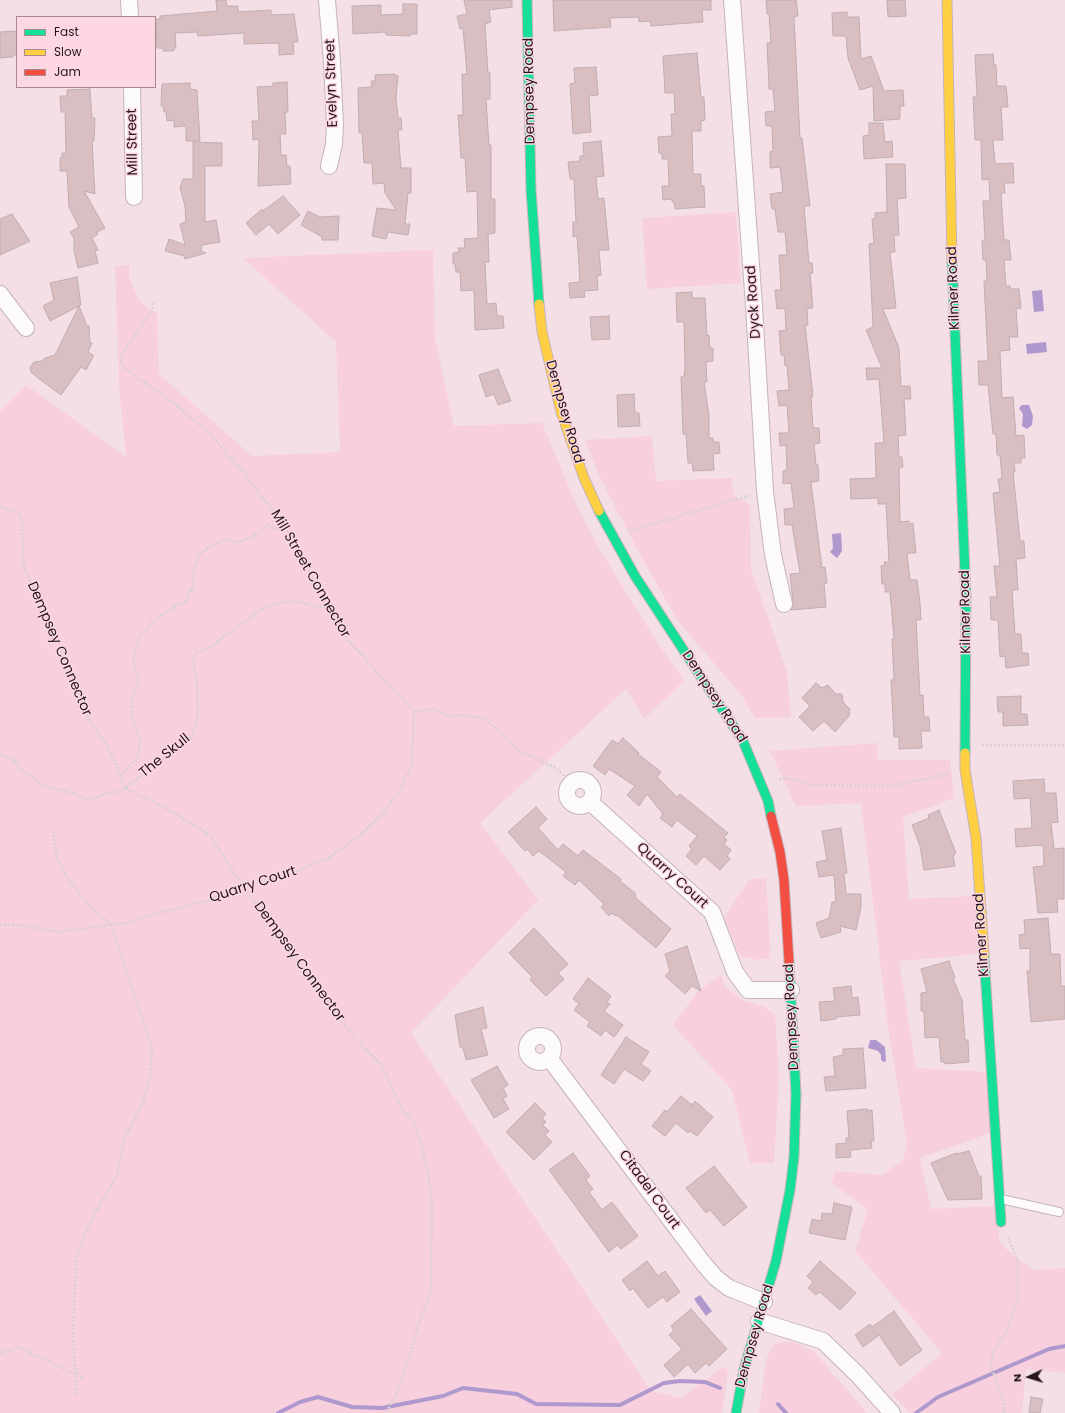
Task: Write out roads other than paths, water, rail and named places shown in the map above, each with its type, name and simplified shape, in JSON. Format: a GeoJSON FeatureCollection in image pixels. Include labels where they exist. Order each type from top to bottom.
{"type":"FeatureCollection","features":[{"type":"Feature","properties":{"kind":"street"},"geometry":{"type":"LineString","coordinates":[[129,0],[130,16]]}},
{"type":"Feature","properties":{"kind":"street","name":"Evelyn Street"},"geometry":{"type":"LineString","coordinates":[[327,0],[332,61],[334,118],[334,144],[330,166]]}},
{"type":"Feature","properties":{"kind":"street","name":"Dempsey Road"},"geometry":{"type":"LineString","coordinates":[[527,0],[531,190],[542,332],[561,412],[571,444],[595,504],[612,536],[635,576],[735,728],[756,769],[768,801],[780,852],[791,990],[796,1094],[794,1158],[783,1231],[759,1321],[744,1369],[736,1413]]}},
{"type":"Feature","properties":{"kind":"street","name":"Dyck Road"},"geometry":{"type":"LineString","coordinates":[[732,0],[754,306],[765,491],[773,555],[784,604]]}},
{"type":"Feature","properties":{"kind":"street","name":"Kilmer Road"},"geometry":{"type":"LineString","coordinates":[[947,0],[953,291],[966,597],[965,770],[976,838],[1002,1222]]}},
{"type":"Feature","properties":{"kind":"street","name":"Mill Street"},"geometry":{"type":"LineString","coordinates":[[132,88],[134,197]]}},
{"type":"Feature","properties":{"kind":"street"},"geometry":{"type":"LineString","coordinates":[[0,294],[26,328]]}},
{"type":"Feature","properties":{"kind":"street","name":"Quarry Court"},"geometry":{"type":"LineString","coordinates":[[572,782],[567,793],[570,801],[577,806],[582,806],[590,802],[712,912],[736,972],[748,990],[791,990]]}},
{"type":"Feature","properties":{"kind":"street","name":"Citadel Court"},"geometry":{"type":"LineString","coordinates":[[549,1058],[703,1263],[716,1278],[729,1288],[764,1302]]}},
{"type":"Feature","properties":{"kind":"street"},"geometry":{"type":"LineString","coordinates":[[759,1321],[823,1341],[858,1375],[892,1413]]}},
{"type":"Feature","properties":{"kind":"lane"},"geometry":{"type":"LineString","coordinates":[[1001,1199],[1059,1212]]}},
{"type":"Feature","properties":{"kind":"waterway"},"geometry":{"type":"LineString","coordinates":[[916,1413],[938,1397],[1049,1349],[1065,1346]]}},
{"type":"Feature","properties":{"kind":"waterway"},"geometry":{"type":"LineString","coordinates":[[278,1413],[300,1402],[318,1397],[352,1407],[382,1408],[443,1396],[463,1388],[517,1394],[536,1404],[620,1405],[664,1383],[680,1381],[705,1382],[720,1388]]}},
{"type":"Feature","properties":{"kind":"waterway"},"geometry":{"type":"LineString","coordinates":[[778,1404],[786,1413]]}}]}
